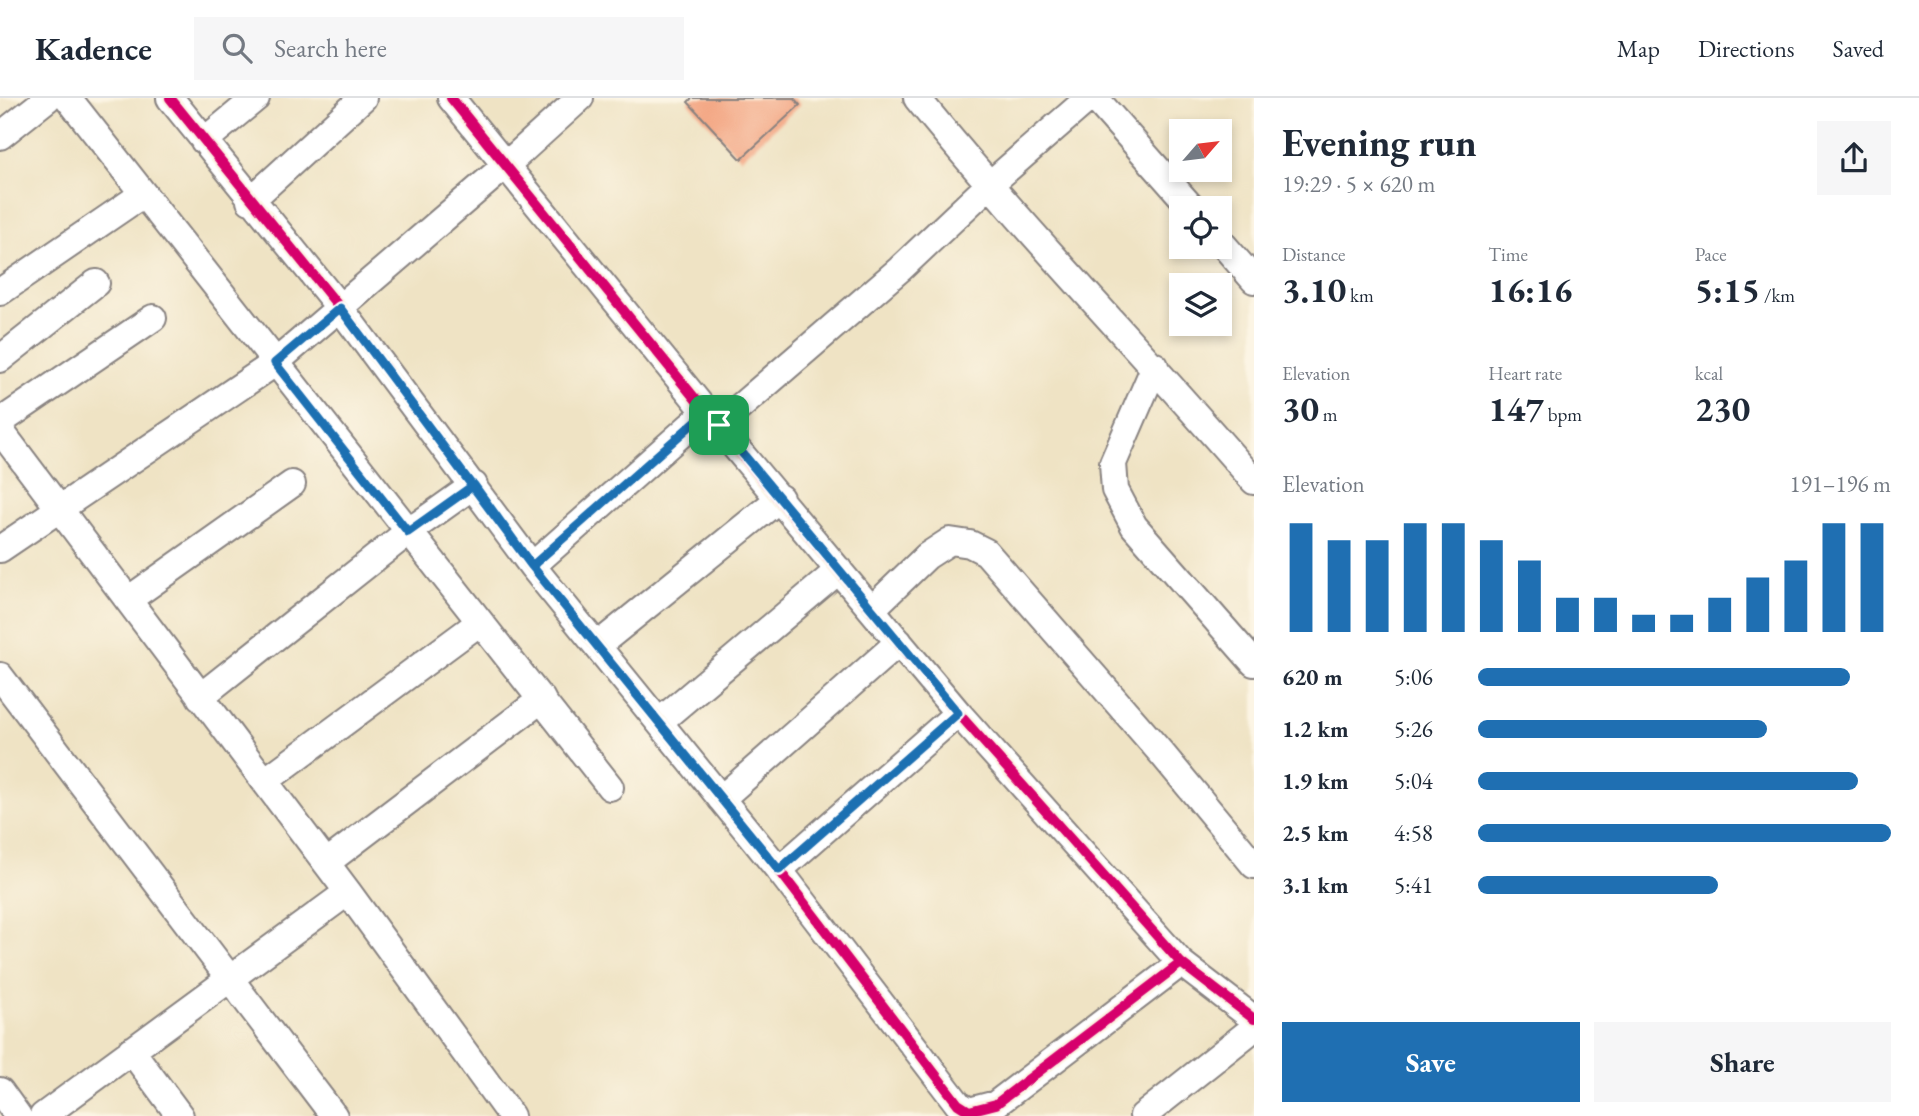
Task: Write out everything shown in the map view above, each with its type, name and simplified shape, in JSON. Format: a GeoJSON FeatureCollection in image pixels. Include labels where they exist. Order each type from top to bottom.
{"type":"FeatureCollection","features":[{"type":"Feature","properties":{"kind":"street"},"geometry":{"type":"LineString","coordinates":[[0,136],[48,98]]}},
{"type":"Feature","properties":{"kind":"street"},"geometry":{"type":"LineString","coordinates":[[68,98],[610,787]]}},
{"type":"Feature","properties":{"kind":"street"},"geometry":{"type":"LineString","coordinates":[[170,98],[250,201],[340,308],[532,566],[779,870],[958,1104],[969,1111],[996,1104],[1181,963]]}},
{"type":"Feature","properties":{"kind":"street"},"geometry":{"type":"LineString","coordinates":[[204,141],[256,98]]}},
{"type":"Feature","properties":{"kind":"street"},"geometry":{"type":"LineString","coordinates":[[250,201],[363,98]]}},
{"type":"Feature","properties":{"kind":"street"},"geometry":{"type":"LineString","coordinates":[[451,98],[958,713],[1181,963],[1253,1029],[1143,1116]]}},
{"type":"Feature","properties":{"kind":"street"},"geometry":{"type":"LineString","coordinates":[[0,549],[59,506],[275,363],[505,166],[580,98]]}},
{"type":"Feature","properties":{"kind":"street"},"geometry":{"type":"LineString","coordinates":[[917,98],[988,186],[1155,366],[1254,481]]}},
{"type":"Feature","properties":{"kind":"street"},"geometry":{"type":"LineString","coordinates":[[532,566],[901,269],[988,186],[1089,98]]}},
{"type":"Feature","properties":{"kind":"street"},"geometry":{"type":"LineString","coordinates":[[1095,98],[1181,196]]}},
{"type":"Feature","properties":{"kind":"street"},"geometry":{"type":"LineString","coordinates":[[0,292],[143,194]]}},
{"type":"Feature","properties":{"kind":"street"},"geometry":{"type":"LineString","coordinates":[[1232,254],[1254,280]]}},
{"type":"Feature","properties":{"kind":"street"},"geometry":{"type":"LineString","coordinates":[[0,359],[96,283]]}},
{"type":"Feature","properties":{"kind":"street"},"geometry":{"type":"LineString","coordinates":[[0,422],[153,318]]}},
{"type":"Feature","properties":{"kind":"street"},"geometry":{"type":"LineString","coordinates":[[1155,366],[1113,463],[1115,490],[1134,526],[1254,663]]}},
{"type":"Feature","properties":{"kind":"street"},"geometry":{"type":"LineString","coordinates":[[0,430],[348,892],[512,1116]]}},
{"type":"Feature","properties":{"kind":"street"},"geometry":{"type":"LineString","coordinates":[[128,600],[292,484]]}},
{"type":"Feature","properties":{"kind":"street"},"geometry":{"type":"LineString","coordinates":[[200,697],[408,532],[474,485]]}},
{"type":"Feature","properties":{"kind":"street"},"geometry":{"type":"LineString","coordinates":[[597,646],[780,498]]}},
{"type":"Feature","properties":{"kind":"street"},"geometry":{"type":"LineString","coordinates":[[872,609],[927,556],[950,541],[970,544],[986,552],[1163,755],[1254,865]]}},
{"type":"Feature","properties":{"kind":"street"},"geometry":{"type":"LineString","coordinates":[[659,722],[839,570]]}},
{"type":"Feature","properties":{"kind":"street"},"geometry":{"type":"LineString","coordinates":[[265,781],[480,622]]}},
{"type":"Feature","properties":{"kind":"street"},"geometry":{"type":"LineString","coordinates":[[721,799],[899,642]]}},
{"type":"Feature","properties":{"kind":"street"},"geometry":{"type":"LineString","coordinates":[[0,676],[334,1116]]}},
{"type":"Feature","properties":{"kind":"street"},"geometry":{"type":"LineString","coordinates":[[326,863],[542,699]]}},
{"type":"Feature","properties":{"kind":"street"},"geometry":{"type":"LineString","coordinates":[[779,870],[958,713]]}},
{"type":"Feature","properties":{"kind":"street"},"geometry":{"type":"LineString","coordinates":[[43,1116],[348,892]]}},
{"type":"Feature","properties":{"kind":"street"},"geometry":{"type":"LineString","coordinates":[[131,1050],[180,1116]]}},
{"type":"Feature","properties":{"kind":"street"},"geometry":{"type":"LineString","coordinates":[[0,1091],[18,1116]]}},
{"type":"Feature","properties":{"kind":"building"},"geometry":{"type":"Polygon","coordinates":[[[692,98],[794,98],[800,105],[741,159],[688,102],[692,98]]]}},
{"type":"Feature","properties":{"kind":"cycle path"},"geometry":{"type":"LineString","coordinates":[[170,98],[340,308],[532,566],[779,870],[958,1104],[969,1111],[996,1104],[1181,963]]}},
{"type":"Feature","properties":{"kind":"cycle path"},"geometry":{"type":"LineString","coordinates":[[451,98],[706,412],[958,713],[1181,963],[1254,1019]]}},
{"type":"Feature","properties":{"kind":"route"},"geometry":{"type":"LineString","coordinates":[[719,425],[706,412],[532,566],[474,485],[408,532],[275,363],[340,308],[474,485],[532,566],[779,870],[958,713],[719,425]]}}]}
